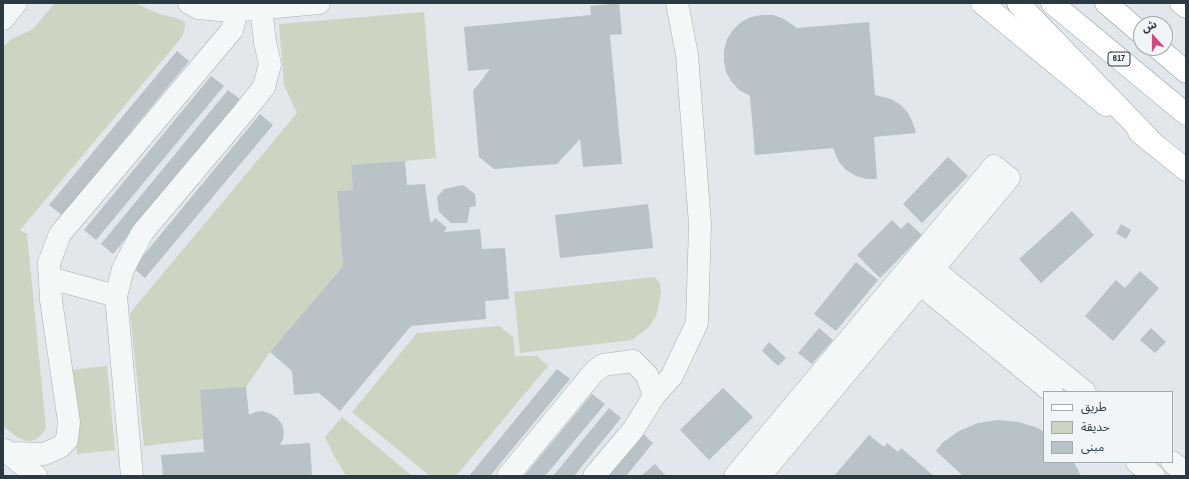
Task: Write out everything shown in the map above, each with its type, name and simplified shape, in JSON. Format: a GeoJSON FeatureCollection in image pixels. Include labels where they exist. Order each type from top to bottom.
{"type":"FeatureCollection","features":[{"type":"Feature","properties":{"kind":"main road"},"geometry":{"type":"LineString","coordinates":[[982,3],[1186,170]]}},
{"type":"Feature","properties":{"kind":"main road"},"geometry":{"type":"LineString","coordinates":[[1018,3],[1153,143]]}},
{"type":"Feature","properties":{"kind":"main road","name":"617"},"geometry":{"type":"LineString","coordinates":[[1052,3],[1186,114]]}},
{"type":"Feature","properties":{"kind":"main road"},"geometry":{"type":"LineString","coordinates":[[1106,3],[1133,26]]}},
{"type":"Feature","properties":{"kind":"main road"},"geometry":{"type":"LineString","coordinates":[[1181,3],[1186,7]]}},
{"type":"Feature","properties":{"kind":"main road"},"geometry":{"type":"LineString","coordinates":[[1167,56],[1186,72]]}},
{"type":"Feature","properties":{"kind":"street"},"geometry":{"type":"LineString","coordinates":[[3,19],[16,3]]}},
{"type":"Feature","properties":{"kind":"street"},"geometry":{"type":"LineString","coordinates":[[189,3],[198,8],[237,10],[309,4]]}},
{"type":"Feature","properties":{"kind":"street"},"geometry":{"type":"LineString","coordinates":[[594,476],[633,430],[654,396],[672,376],[697,323],[700,224],[686,55],[677,3]]}},
{"type":"Feature","properties":{"kind":"street"},"geometry":{"type":"LineString","coordinates":[[132,476],[116,296],[123,269],[142,233],[244,113],[264,86],[270,64],[265,42],[261,8]]}},
{"type":"Feature","properties":{"kind":"street"},"geometry":{"type":"LineString","coordinates":[[6,451],[44,454],[60,447],[67,440],[69,422],[51,300],[49,263],[60,234],[232,30],[237,10]]}},
{"type":"Feature","properties":{"kind":"street"},"geometry":{"type":"LineString","coordinates":[[735,476],[994,166],[1009,178],[760,476]]}},
{"type":"Feature","properties":{"kind":"street"},"geometry":{"type":"LineString","coordinates":[[927,277],[1051,391]]}},
{"type":"Feature","properties":{"kind":"street"},"geometry":{"type":"LineString","coordinates":[[927,277],[1084,391]]}},
{"type":"Feature","properties":{"kind":"street"},"geometry":{"type":"LineString","coordinates":[[50,278],[116,296]]}},
{"type":"Feature","properties":{"kind":"street"},"geometry":{"type":"LineString","coordinates":[[508,476],[594,372],[603,366],[633,361],[647,375],[654,396]]}},
{"type":"Feature","properties":{"kind":"street"},"geometry":{"type":"LineString","coordinates":[[6,451],[36,476]]}},
{"type":"Feature","properties":{"kind":"street"},"geometry":{"type":"LineString","coordinates":[[1138,463],[1154,476]]}},
{"type":"Feature","properties":{"kind":"street"},"geometry":{"type":"LineString","coordinates":[[1173,463],[1186,474]]}},
{"type":"Feature","properties":{"kind":"green space"},"geometry":{"type":"Polygon","coordinates":[[[55,3],[135,3],[159,14],[185,22],[185,27],[182,37],[20,230],[27,234],[46,428],[41,435],[30,441],[14,435],[3,426],[3,47],[10,40],[33,29],[55,3]]]}},
{"type":"Feature","properties":{"kind":"green space"},"geometry":{"type":"Polygon","coordinates":[[[424,12],[436,158],[351,166],[353,190],[337,191],[343,266],[270,352],[246,387],[200,391],[203,439],[144,446],[130,313],[297,113],[284,85],[279,24],[424,12]]]}},
{"type":"Feature","properties":{"kind":"green space"},"geometry":{"type":"Polygon","coordinates":[[[655,277],[660,284],[661,293],[656,316],[649,327],[632,340],[520,353],[514,292],[655,277]]]}},
{"type":"Feature","properties":{"kind":"green space"},"geometry":{"type":"Polygon","coordinates":[[[499,326],[513,337],[515,356],[537,356],[548,366],[456,476],[430,476],[352,412],[417,333],[499,326]]]}},
{"type":"Feature","properties":{"kind":"green space"},"geometry":{"type":"Polygon","coordinates":[[[107,366],[115,450],[77,454],[69,370],[107,366]]]}},
{"type":"Feature","properties":{"kind":"green space"},"geometry":{"type":"Polygon","coordinates":[[[342,417],[412,476],[346,476],[325,437],[342,417]]]}},
{"type":"Feature","properties":{"kind":"building"},"geometry":{"type":"Polygon","coordinates":[[[619,3],[622,34],[610,35],[622,164],[583,167],[580,139],[557,164],[494,169],[479,157],[473,91],[490,69],[468,71],[464,27],[591,15],[590,6],[619,3]]]}},
{"type":"Feature","properties":{"kind":"building"},"geometry":{"type":"Polygon","coordinates":[[[773,15],[784,19],[797,28],[869,22],[875,95],[891,99],[901,105],[908,113],[916,133],[874,137],[877,179],[866,179],[856,176],[846,170],[839,162],[833,148],[755,155],[750,96],[739,90],[731,81],[726,72],[724,50],[727,39],[741,22],[751,17],[773,15]]]}},
{"type":"Feature","properties":{"kind":"building"},"geometry":{"type":"Polygon","coordinates":[[[177,51],[189,61],[62,215],[49,205],[177,51]]]}},
{"type":"Feature","properties":{"kind":"building"},"geometry":{"type":"Polygon","coordinates":[[[211,76],[224,86],[96,240],[84,230],[211,76]]]}},
{"type":"Feature","properties":{"kind":"building"},"geometry":{"type":"Polygon","coordinates":[[[228,90],[241,100],[113,254],[101,244],[228,90]]]}},
{"type":"Feature","properties":{"kind":"building"},"geometry":{"type":"Polygon","coordinates":[[[260,114],[273,125],[145,278],[133,268],[260,114]]]}},
{"type":"Feature","properties":{"kind":"building"},"geometry":{"type":"Polygon","coordinates":[[[948,157],[968,176],[922,223],[903,204],[948,157]]]}},
{"type":"Feature","properties":{"kind":"building"},"geometry":{"type":"Polygon","coordinates":[[[405,161],[407,185],[425,184],[430,221],[432,223],[435,218],[447,228],[444,232],[480,229],[482,249],[505,248],[509,299],[485,301],[486,319],[411,326],[340,411],[319,393],[294,395],[292,371],[270,352],[343,266],[337,191],[353,190],[351,165],[405,161]]]}},
{"type":"Feature","properties":{"kind":"building"},"geometry":{"type":"Polygon","coordinates":[[[463,185],[475,194],[476,206],[470,207],[467,223],[451,223],[439,212],[437,197],[444,189],[463,185]]]}},
{"type":"Feature","properties":{"kind":"building"},"geometry":{"type":"Polygon","coordinates":[[[648,204],[653,248],[560,258],[555,215],[648,204]]]}},
{"type":"Feature","properties":{"kind":"building"},"geometry":{"type":"Polygon","coordinates":[[[1072,211],[1094,235],[1041,283],[1019,259],[1072,211]]]}},
{"type":"Feature","properties":{"kind":"building"},"geometry":{"type":"Polygon","coordinates":[[[892,220],[901,229],[908,222],[922,235],[880,278],[857,255],[892,220]]]}},
{"type":"Feature","properties":{"kind":"building"},"geometry":{"type":"Polygon","coordinates":[[[1121,224],[1131,230],[1126,239],[1116,233],[1121,224]]]}},
{"type":"Feature","properties":{"kind":"building"},"geometry":{"type":"Polygon","coordinates":[[[856,262],[878,280],[836,331],[814,314],[856,262]]]}},
{"type":"Feature","properties":{"kind":"building"},"geometry":{"type":"Polygon","coordinates":[[[1140,271],[1159,288],[1113,341],[1085,316],[1116,280],[1125,288],[1140,271]]]}},
{"type":"Feature","properties":{"kind":"building"},"geometry":{"type":"Polygon","coordinates":[[[819,328],[833,340],[812,364],[798,353],[819,328]]]}},
{"type":"Feature","properties":{"kind":"building"},"geometry":{"type":"Polygon","coordinates":[[[1151,328],[1166,342],[1155,353],[1140,340],[1151,328]]]}},
{"type":"Feature","properties":{"kind":"building"},"geometry":{"type":"Polygon","coordinates":[[[769,342],[786,358],[778,366],[762,351],[769,342]]]}},
{"type":"Feature","properties":{"kind":"building"},"geometry":{"type":"Polygon","coordinates":[[[557,369],[570,379],[490,476],[469,476],[557,369]]]}},
{"type":"Feature","properties":{"kind":"building"},"geometry":{"type":"Polygon","coordinates":[[[246,387],[249,415],[255,412],[263,411],[277,418],[282,424],[284,432],[280,445],[310,443],[312,476],[163,476],[161,455],[204,452],[200,390],[246,387]]]}},
{"type":"Feature","properties":{"kind":"building"},"geometry":{"type":"Polygon","coordinates":[[[723,388],[753,417],[709,460],[680,430],[723,388]]]}},
{"type":"Feature","properties":{"kind":"building"},"geometry":{"type":"Polygon","coordinates":[[[592,394],[605,404],[545,476],[524,476],[592,394]]]}},
{"type":"Feature","properties":{"kind":"building"},"geometry":{"type":"Polygon","coordinates":[[[609,408],[621,418],[574,476],[553,476],[609,408]]]}},
{"type":"Feature","properties":{"kind":"building"},"geometry":{"type":"Polygon","coordinates":[[[998,420],[1019,422],[1038,428],[1043,431],[1043,463],[1074,463],[1081,476],[963,476],[936,451],[942,443],[959,431],[978,423],[998,420]]]}},
{"type":"Feature","properties":{"kind":"building"},"geometry":{"type":"Polygon","coordinates":[[[641,432],[653,443],[626,476],[605,476],[641,432]]]}},
{"type":"Feature","properties":{"kind":"building"},"geometry":{"type":"Polygon","coordinates":[[[869,435],[884,447],[887,443],[898,452],[901,448],[934,476],[834,476],[869,435]]]}},
{"type":"Feature","properties":{"kind":"building"},"geometry":{"type":"Polygon","coordinates":[[[655,464],[666,476],[641,476],[655,464]]]}}]}
